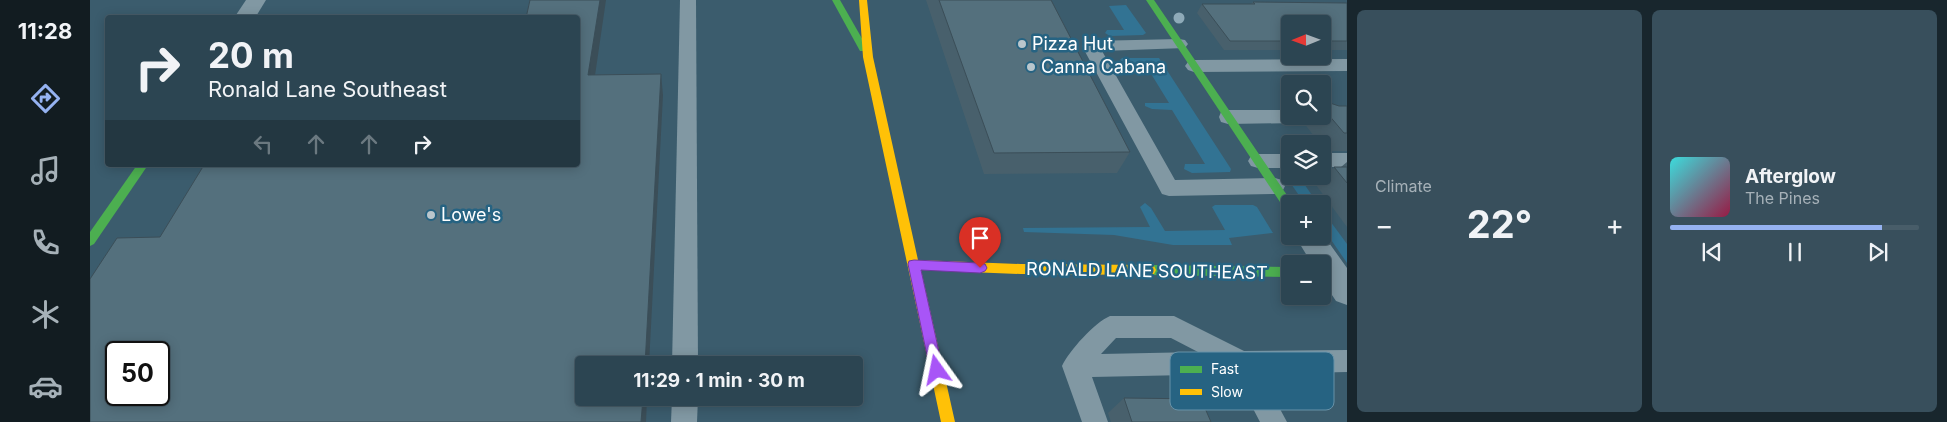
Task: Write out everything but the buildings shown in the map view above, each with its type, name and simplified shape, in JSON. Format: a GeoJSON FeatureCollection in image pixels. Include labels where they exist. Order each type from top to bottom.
{"type":"FeatureCollection","features":[{"type":"Feature","properties":{"kind":"street"},"geometry":{"type":"LineString","coordinates":[[246,15],[256,0]]}},
{"type":"Feature","properties":{"kind":"street"},"geometry":{"type":"LineString","coordinates":[[836,0],[868,57]]}},
{"type":"Feature","properties":{"kind":"street"},"geometry":{"type":"LineString","coordinates":[[863,0],[868,57],[948,422]]}},
{"type":"Feature","properties":{"kind":"street"},"geometry":{"type":"LineString","coordinates":[[1150,0],[1281,195]]}},
{"type":"Feature","properties":{"kind":"street"},"geometry":{"type":"LineString","coordinates":[[90,241],[143,167]]}},
{"type":"Feature","properties":{"kind":"street"},"geometry":{"type":"LineString","coordinates":[[1314,245],[1335,279]]}},
{"type":"Feature","properties":{"kind":"street","name":"RONALD LANE SOUTHEAST"},"geometry":{"type":"LineString","coordinates":[[914,264],[1021,270],[1281,272]]}},
{"type":"Feature","properties":{"kind":"lane"},"geometry":{"type":"LineString","coordinates":[[685,356],[688,0]]}},
{"type":"Feature","properties":{"kind":"lane"},"geometry":{"type":"LineString","coordinates":[[1179,44],[1091,46],[1169,188],[1275,186]]}},
{"type":"Feature","properties":{"kind":"lane"},"geometry":{"type":"LineString","coordinates":[[1194,66],[1347,65]]}},
{"type":"Feature","properties":{"kind":"lane"},"geometry":{"type":"LineString","coordinates":[[1228,117],[1281,116]]}},
{"type":"Feature","properties":{"kind":"lane"},"geometry":{"type":"LineString","coordinates":[[1258,161],[1281,160]]}},
{"type":"Feature","properties":{"kind":"lane"},"geometry":{"type":"LineString","coordinates":[[1331,160],[1347,160]]}},
{"type":"Feature","properties":{"kind":"lane"},"geometry":{"type":"LineString","coordinates":[[1075,366],[1110,327],[1174,327],[1220,352]]}},
{"type":"Feature","properties":{"kind":"lane"},"geometry":{"type":"LineString","coordinates":[[1334,361],[1347,361]]}},
{"type":"Feature","properties":{"kind":"lane"},"geometry":{"type":"LineString","coordinates":[[1075,366],[1170,365]]}},
{"type":"Feature","properties":{"kind":"lane"},"geometry":{"type":"LineString","coordinates":[[1075,366],[1095,422]]}},
{"type":"Feature","properties":{"kind":"lane"},"geometry":{"type":"LineString","coordinates":[[684,422],[685,406]]}},
{"type":"Feature","properties":{"kind":"lane"},"geometry":{"type":"LineString","coordinates":[[1267,410],[1274,422]]}},
{"type":"Feature","properties":{"kind":"shaded area"},"geometry":{"type":"Polygon","coordinates":[[[1126,5],[1146,33],[1143,35],[1110,36],[1105,33],[1107,30],[1124,30],[1109,6],[1126,5]]]}},
{"type":"Feature","properties":{"kind":"shaded area"},"geometry":{"type":"Polygon","coordinates":[[[1122,58],[1159,58],[1231,169],[1230,172],[1192,173],[1184,169],[1185,164],[1205,164],[1172,110],[1152,109],[1145,106],[1145,103],[1169,103],[1145,64],[1125,63],[1120,60],[1122,58]]]}},
{"type":"Feature","properties":{"kind":"shaded area"},"geometry":{"type":"Polygon","coordinates":[[[1292,185],[1305,185],[1312,195],[1299,195],[1292,185]]]}},
{"type":"Feature","properties":{"kind":"shaded area"},"geometry":{"type":"Polygon","coordinates":[[[1145,203],[1151,208],[1165,231],[1225,230],[1212,207],[1215,205],[1253,205],[1257,207],[1273,233],[1229,238],[1232,245],[1173,245],[1114,235],[1024,232],[1023,228],[1150,227],[1140,207],[1145,203]]]}},
{"type":"Feature","properties":{"kind":"shaded area"},"geometry":{"type":"Polygon","coordinates":[[[1331,222],[1347,244],[1347,263],[1331,240],[1331,222]]]}},
{"type":"Feature","properties":{"kind":"traffic: fast"},"geometry":{"type":"LineString","coordinates":[[836,0],[863,49]]}},
{"type":"Feature","properties":{"kind":"traffic: fast"},"geometry":{"type":"LineString","coordinates":[[1150,0],[1281,195]]}},
{"type":"Feature","properties":{"kind":"traffic: fast"},"geometry":{"type":"LineString","coordinates":[[90,241],[142,167]]}},
{"type":"Feature","properties":{"kind":"traffic: fast"},"geometry":{"type":"LineString","coordinates":[[1150,270],[1281,272]]}},
{"type":"Feature","properties":{"kind":"traffic: slow"},"geometry":{"type":"LineString","coordinates":[[863,0],[868,57],[948,422]]}},
{"type":"Feature","properties":{"kind":"traffic: slow"},"geometry":{"type":"LineString","coordinates":[[914,265],[1021,269],[1150,270]]}},
{"type":"Feature","properties":{"kind":"place","name":"Pizza Hut"},"geometry":{"type":"Point","coordinates":[1022,44]}},
{"type":"Feature","properties":{"kind":"place","name":"Canna Cabana"},"geometry":{"type":"Point","coordinates":[1031,67]}},
{"type":"Feature","properties":{"kind":"place","name":"Lowe's"},"geometry":{"type":"Point","coordinates":[431,215]}},
{"type":"Feature","properties":{"kind":"route"},"geometry":{"type":"LineString","coordinates":[[937,370],[914,264],[980,268]]}}]}
